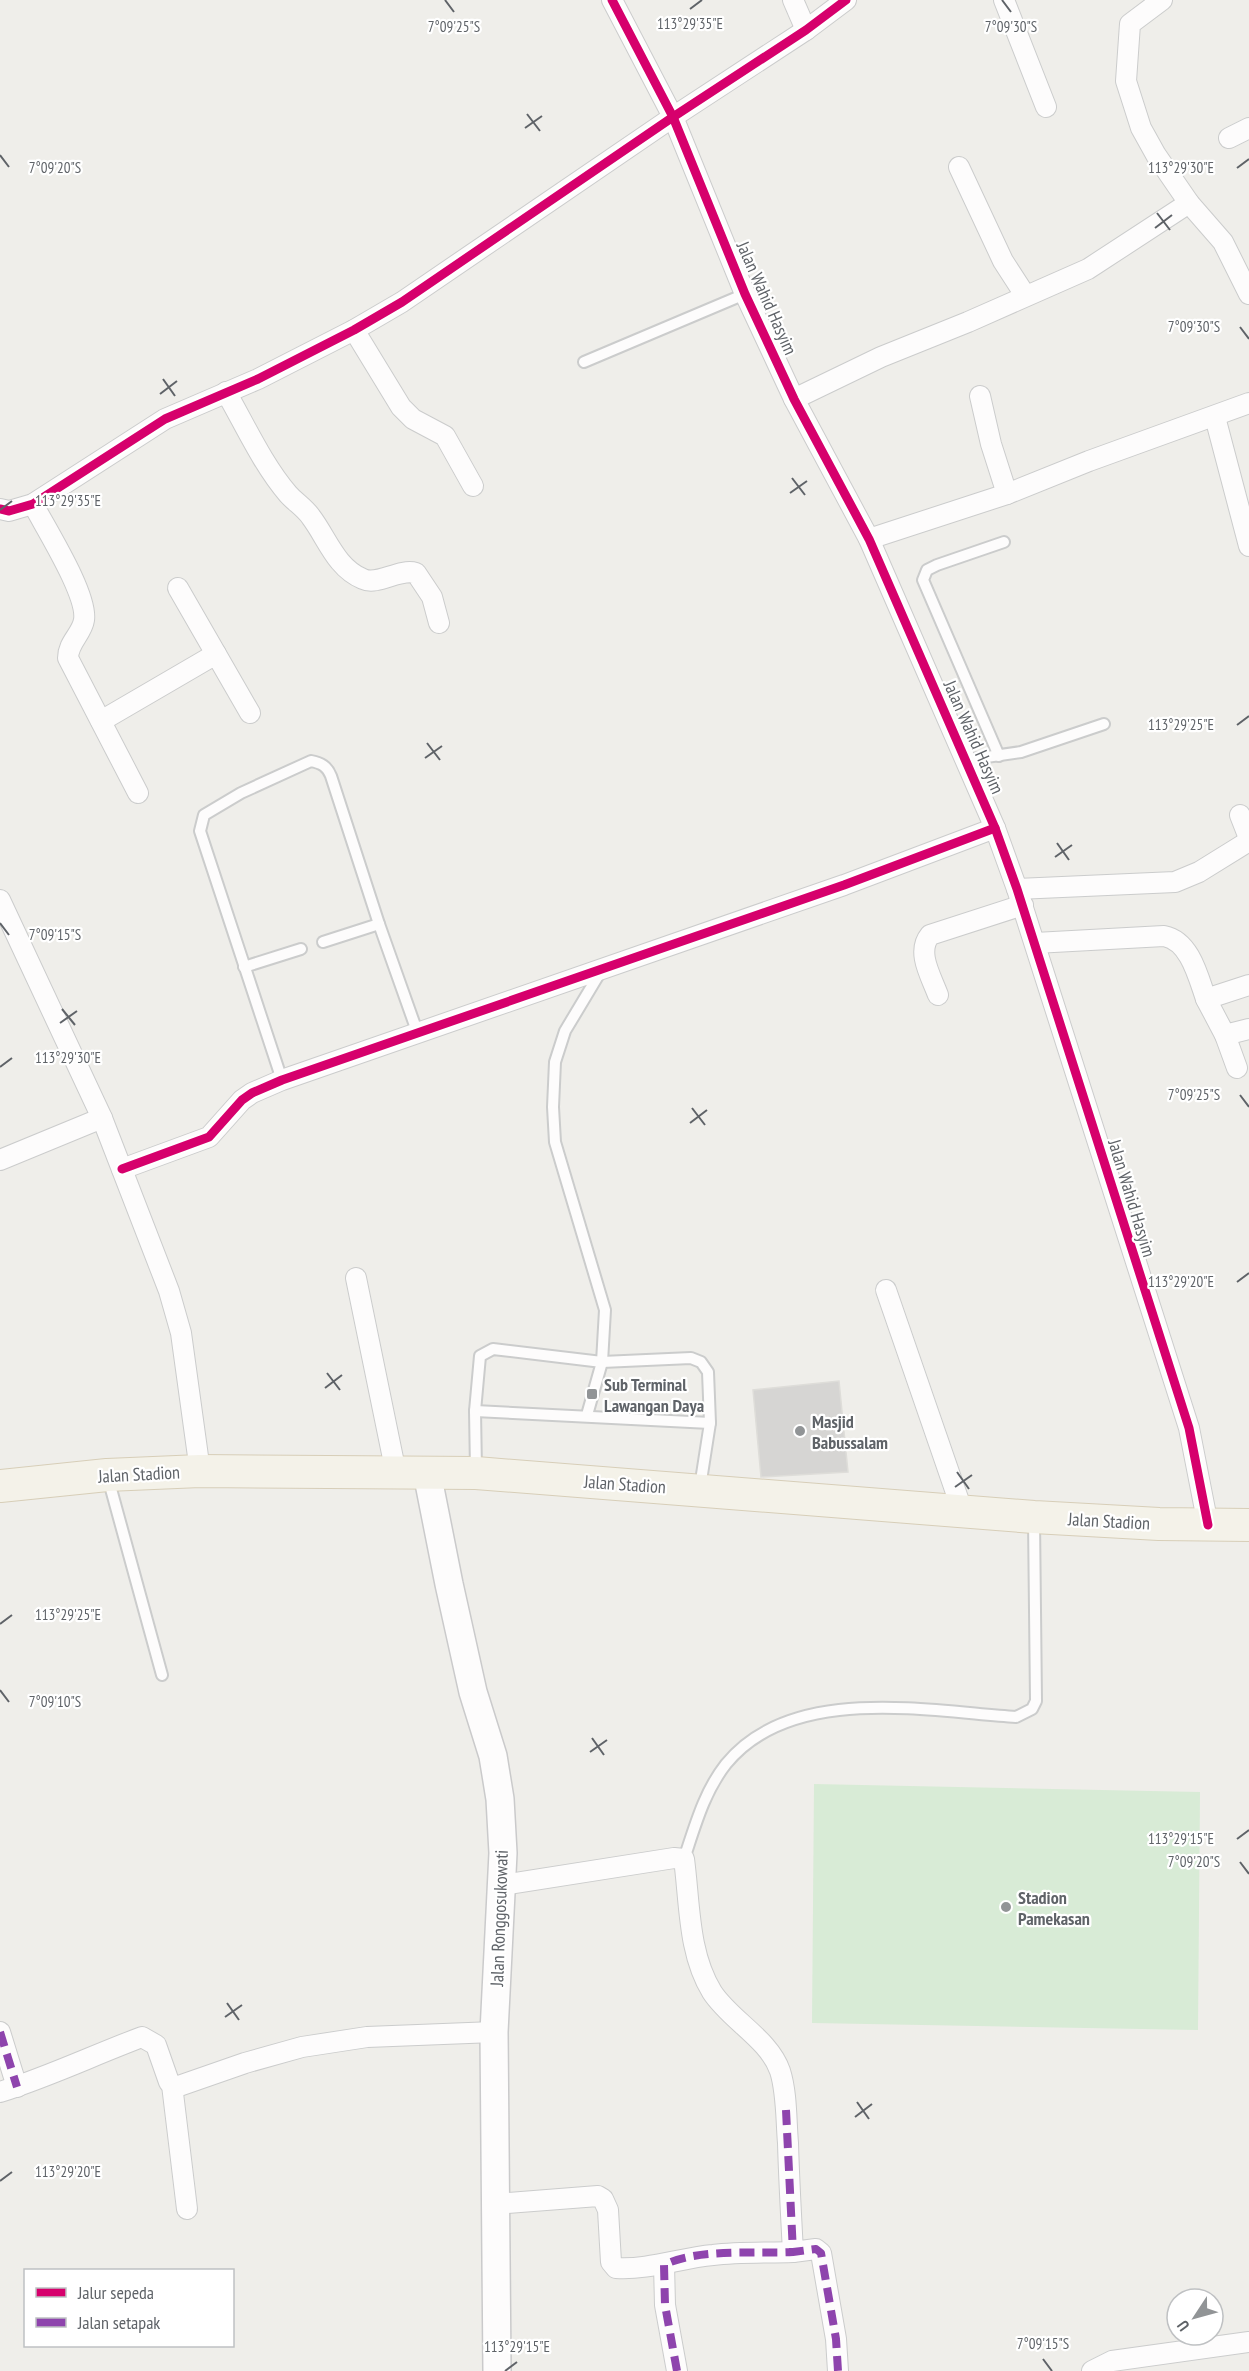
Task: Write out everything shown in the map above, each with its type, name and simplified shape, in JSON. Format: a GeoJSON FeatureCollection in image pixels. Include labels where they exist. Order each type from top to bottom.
{"type":"FeatureCollection","features":[{"type":"Feature","properties":{"kind":"main road","name":"Jalan Stadion"},"geometry":{"type":"LineString","coordinates":[[0,1486],[107,1475],[200,1471],[476,1473],[1034,1517],[1208,1526],[1249,1525]]}},
{"type":"Feature","properties":{"kind":"main road","name":"Jalan Ronggosukowati"},"geometry":{"type":"LineString","coordinates":[[428,1473],[473,1692],[493,1756],[500,1799],[503,1853],[494,2032],[497,2371]]}},
{"type":"Feature","properties":{"kind":"street","name":"Jalan Wahid Hasyim"},"geometry":{"type":"LineString","coordinates":[[612,0],[673,117],[745,294],[794,399],[869,539],[995,828],[1035,943],[1189,1428],[1208,1526]]}},
{"type":"Feature","properties":{"kind":"street"},"geometry":{"type":"LineString","coordinates":[[793,0],[806,30]]}},
{"type":"Feature","properties":{"kind":"street"},"geometry":{"type":"LineString","coordinates":[[0,509],[9,511],[33,504],[165,419],[354,330],[402,302],[673,117],[806,30],[846,0]]}},
{"type":"Feature","properties":{"kind":"street"},"geometry":{"type":"LineString","coordinates":[[1004,0],[1046,107]]}},
{"type":"Feature","properties":{"kind":"street"},"geometry":{"type":"LineString","coordinates":[[1162,0],[1131,24],[1127,41],[1127,88],[1141,128],[1155,155],[1189,203],[1223,242],[1249,294]]}},
{"type":"Feature","properties":{"kind":"street"},"geometry":{"type":"LineString","coordinates":[[1229,138],[1249,128]]}},
{"type":"Feature","properties":{"kind":"street"},"geometry":{"type":"LineString","coordinates":[[959,167],[1003,261],[1025,295]]}},
{"type":"Feature","properties":{"kind":"street"},"geometry":{"type":"LineString","coordinates":[[794,399],[880,357],[968,322],[1088,269],[1189,203]]}},
{"type":"Feature","properties":{"kind":"street"},"geometry":{"type":"LineString","coordinates":[[354,330],[401,407],[412,419],[445,436],[472,486]]}},
{"type":"Feature","properties":{"kind":"street"},"geometry":{"type":"LineString","coordinates":[[226,392],[288,494],[312,517],[326,543],[341,562],[357,577],[367,581],[404,571],[416,573],[432,597],[439,623]]}},
{"type":"Feature","properties":{"kind":"street"},"geometry":{"type":"LineString","coordinates":[[980,396],[991,444],[1007,494]]}},
{"type":"Feature","properties":{"kind":"street"},"geometry":{"type":"LineString","coordinates":[[869,539],[1007,494],[1089,461],[1249,403]]}},
{"type":"Feature","properties":{"kind":"street"},"geometry":{"type":"LineString","coordinates":[[1215,417],[1249,546]]}},
{"type":"Feature","properties":{"kind":"street"},"geometry":{"type":"LineString","coordinates":[[33,504],[82,598],[84,621],[71,642],[69,658],[138,793]]}},
{"type":"Feature","properties":{"kind":"street"},"geometry":{"type":"LineString","coordinates":[[178,588],[250,714]]}},
{"type":"Feature","properties":{"kind":"street"},"geometry":{"type":"LineString","coordinates":[[101,721],[216,654]]}},
{"type":"Feature","properties":{"kind":"street"},"geometry":{"type":"LineString","coordinates":[[938,994],[924,956],[924,946],[930,935],[1020,897],[1175,882],[1194,875],[1249,839],[1240,815]]}},
{"type":"Feature","properties":{"kind":"street"},"geometry":{"type":"LineString","coordinates":[[122,1169],[209,1137],[242,1100],[282,1080],[601,971],[844,885],[995,828]]}},
{"type":"Feature","properties":{"kind":"street"},"geometry":{"type":"LineString","coordinates":[[0,900],[102,1118],[169,1291],[181,1333],[200,1471]]}},
{"type":"Feature","properties":{"kind":"street"},"geometry":{"type":"LineString","coordinates":[[1035,943],[1164,936],[1175,938],[1184,946],[1206,999],[1226,1035],[1237,1068]]}},
{"type":"Feature","properties":{"kind":"street"},"geometry":{"type":"LineString","coordinates":[[1206,999],[1249,985]]}},
{"type":"Feature","properties":{"kind":"street"},"geometry":{"type":"LineString","coordinates":[[1226,1035],[1249,1029]]}},
{"type":"Feature","properties":{"kind":"street"},"geometry":{"type":"LineString","coordinates":[[0,1160],[102,1118]]}},
{"type":"Feature","properties":{"kind":"street"},"geometry":{"type":"LineString","coordinates":[[356,1278],[396,1473]]}},
{"type":"Feature","properties":{"kind":"street"},"geometry":{"type":"LineString","coordinates":[[886,1290],[962,1510]]}},
{"type":"Feature","properties":{"kind":"street"},"geometry":{"type":"LineString","coordinates":[[502,1886],[674,1858],[684,1859],[692,1934],[698,1958],[712,1991],[732,2017],[775,2058],[781,2073],[786,2110],[793,2252]]}},
{"type":"Feature","properties":{"kind":"street"},"geometry":{"type":"LineString","coordinates":[[0,2032],[8,2089],[142,2037],[156,2045],[172,2085],[187,2209]]}},
{"type":"Feature","properties":{"kind":"street"},"geometry":{"type":"LineString","coordinates":[[172,2085],[182,2085],[245,2063],[302,2047],[366,2037],[494,2032]]}},
{"type":"Feature","properties":{"kind":"street"},"geometry":{"type":"LineString","coordinates":[[496,2204],[598,2196],[606,2203],[608,2210],[613,2265],[620,2268],[664,2265],[679,2259],[716,2254],[793,2252],[816,2249],[821,2253],[836,2339],[838,2371]]}},
{"type":"Feature","properties":{"kind":"street"},"geometry":{"type":"LineString","coordinates":[[664,2265],[665,2305],[677,2371]]}},
{"type":"Feature","properties":{"kind":"street"},"geometry":{"type":"LineString","coordinates":[[1092,2371],[1112,2361],[1249,2342]]}},
{"type":"Feature","properties":{"kind":"lane"},"geometry":{"type":"LineString","coordinates":[[584,362],[745,294]]}},
{"type":"Feature","properties":{"kind":"lane"},"geometry":{"type":"LineString","coordinates":[[999,756],[923,577],[927,570],[937,565],[1004,542]]}},
{"type":"Feature","properties":{"kind":"lane"},"geometry":{"type":"LineString","coordinates":[[966,760],[999,756],[1052,743],[1104,724]]}},
{"type":"Feature","properties":{"kind":"lane"},"geometry":{"type":"LineString","coordinates":[[282,1080],[200,831],[204,815],[241,793],[311,761],[328,768],[418,1034]]}},
{"type":"Feature","properties":{"kind":"lane"},"geometry":{"type":"LineString","coordinates":[[323,942],[379,924]]}},
{"type":"Feature","properties":{"kind":"lane"},"geometry":{"type":"LineString","coordinates":[[244,967],[301,949]]}},
{"type":"Feature","properties":{"kind":"lane"},"geometry":{"type":"LineString","coordinates":[[587,1415],[602,1362],[605,1310],[555,1142],[553,1107],[555,1062],[565,1031],[601,971]]}},
{"type":"Feature","properties":{"kind":"lane"},"geometry":{"type":"LineString","coordinates":[[476,1473],[475,1412],[480,1356],[485,1351],[493,1349],[602,1362],[691,1358],[701,1362],[708,1372],[710,1423],[700,1489]]}},
{"type":"Feature","properties":{"kind":"lane"},"geometry":{"type":"LineString","coordinates":[[475,1412],[530,1416],[587,1415],[710,1423]]}},
{"type":"Feature","properties":{"kind":"lane"},"geometry":{"type":"LineString","coordinates":[[107,1475],[162,1675]]}},
{"type":"Feature","properties":{"kind":"lane"},"geometry":{"type":"LineString","coordinates":[[684,1859],[704,1800],[727,1763],[757,1736],[781,1722],[858,1708],[1016,1717],[1032,1709],[1036,1701],[1034,1517]]}},
{"type":"Feature","properties":{"kind":"green space","name":"Stadion Pamekasan"},"geometry":{"type":"Polygon","coordinates":[[[814,1784],[1200,1792],[1198,2030],[812,2023],[814,1784]]]}},
{"type":"Feature","properties":{"kind":"building","name":"Masjid Babussalam"},"geometry":{"type":"Polygon","coordinates":[[[839,1381],[848,1472],[761,1477],[753,1390],[839,1381]]]}},
{"type":"Feature","properties":{"kind":"marked path"},"geometry":{"type":"LineString","coordinates":[[0,2032],[17,2087]]}},
{"type":"Feature","properties":{"kind":"marked path"},"geometry":{"type":"LineString","coordinates":[[786,2110],[793,2252],[816,2249],[821,2253],[836,2339],[838,2371]]}},
{"type":"Feature","properties":{"kind":"marked path"},"geometry":{"type":"LineString","coordinates":[[677,2371],[665,2305],[664,2265],[693,2256],[710,2254],[793,2252]]}},
{"type":"Feature","properties":{"kind":"cycle path"},"geometry":{"type":"LineString","coordinates":[[612,0],[673,117],[745,294],[794,399],[869,539],[995,828],[1017,889],[1189,1428],[1208,1525]]}},
{"type":"Feature","properties":{"kind":"cycle path"},"geometry":{"type":"LineString","coordinates":[[0,509],[9,511],[33,504],[165,419],[258,379],[354,330],[402,302],[673,117],[806,30],[846,0]]}},
{"type":"Feature","properties":{"kind":"cycle path"},"geometry":{"type":"LineString","coordinates":[[122,1169],[209,1137],[242,1100],[282,1080],[844,885],[995,828]]}},
{"type":"Feature","properties":{"kind":"place","name":"Sub Terminal Lawangan Daya"},"geometry":{"type":"Point","coordinates":[592,1394]}},
{"type":"Feature","properties":{"kind":"place","name":"Masjid Babussalam"},"geometry":{"type":"Point","coordinates":[800,1431]}},
{"type":"Feature","properties":{"kind":"place","name":"Stadion Pamekasan"},"geometry":{"type":"Point","coordinates":[1006,1907]}}]}
